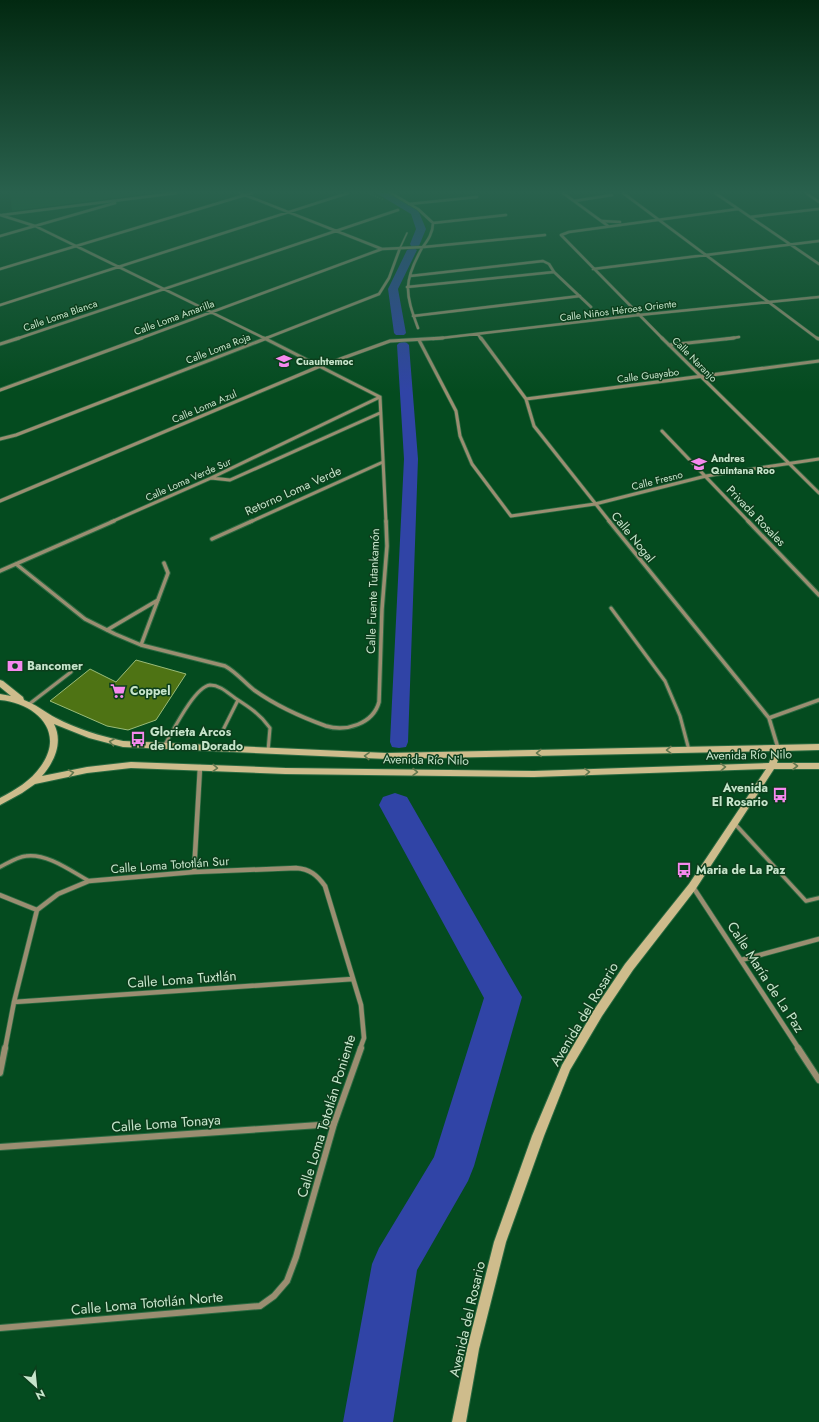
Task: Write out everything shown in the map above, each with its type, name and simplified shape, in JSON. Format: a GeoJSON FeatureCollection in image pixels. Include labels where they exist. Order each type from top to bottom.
{"type":"FeatureCollection","features":[{"type":"Feature","properties":{"kind":"main road"},"geometry":{"type":"LineString","coordinates":[[0,682],[26,703]]}},
{"type":"Feature","properties":{"kind":"main road"},"geometry":{"type":"LineString","coordinates":[[0,697],[26,703]]}},
{"type":"Feature","properties":{"kind":"main road","name":"Avenida Río Nilo"},"geometry":{"type":"LineString","coordinates":[[26,703],[44,715],[79,733],[98,739],[123,744],[388,756],[819,747]]}},
{"type":"Feature","properties":{"kind":"main road"},"geometry":{"type":"LineString","coordinates":[[0,802],[24,789],[46,766],[53,750],[54,742],[52,728],[44,715]]}},
{"type":"Feature","properties":{"kind":"main road","name":"Avenida del Rosario"},"geometry":{"type":"LineString","coordinates":[[459,1422],[473,1349],[500,1242],[538,1136],[566,1068],[598,1013],[629,967],[692,887],[772,766],[778,748]]}},
{"type":"Feature","properties":{"kind":"main road","name":"Avenida Río Nilo"},"geometry":{"type":"LineString","coordinates":[[33,781],[60,774],[109,767],[131,766],[534,774],[772,766],[819,766]]}},
{"type":"Feature","properties":{"kind":"street"},"geometry":{"type":"LineString","coordinates":[[0,269],[32,259]]}},
{"type":"Feature","properties":{"kind":"street"},"geometry":{"type":"LineString","coordinates":[[103,259],[265,338],[318,367],[380,397]]}},
{"type":"Feature","properties":{"kind":"street"},"geometry":{"type":"LineString","coordinates":[[0,305],[142,259]]}},
{"type":"Feature","properties":{"kind":"street","name":"Calle Loma Blanca"},"geometry":{"type":"LineString","coordinates":[[0,344],[250,259]]}},
{"type":"Feature","properties":{"kind":"street","name":"Calle Loma Amarilla"},"geometry":{"type":"LineString","coordinates":[[0,390],[354,259]]}},
{"type":"Feature","properties":{"kind":"street","name":"Calle Loma Roja"},"geometry":{"type":"LineString","coordinates":[[0,439],[16,435],[379,294],[389,278],[396,259]]}},
{"type":"Feature","properties":{"kind":"street"},"geometry":{"type":"LineString","coordinates":[[418,259],[410,276],[407,287],[413,316],[418,328]]}},
{"type":"Feature","properties":{"kind":"street","name":"Calle Naranjo"},"geometry":{"type":"LineString","coordinates":[[583,259],[819,493]]}},
{"type":"Feature","properties":{"kind":"street"},"geometry":{"type":"LineString","coordinates":[[593,270],[681,259]]}},
{"type":"Feature","properties":{"kind":"street"},"geometry":{"type":"LineString","coordinates":[[713,259],[819,339]]}},
{"type":"Feature","properties":{"kind":"street"},"geometry":{"type":"LineString","coordinates":[[410,276],[543,262],[549,264],[554,272],[591,307]]}},
{"type":"Feature","properties":{"kind":"street"},"geometry":{"type":"LineString","coordinates":[[407,287],[554,272]]}},
{"type":"Feature","properties":{"kind":"street"},"geometry":{"type":"LineString","coordinates":[[413,316],[580,296]]}},
{"type":"Feature","properties":{"kind":"street","name":"Calle Niños Héroes Oriente"},"geometry":{"type":"LineString","coordinates":[[419,340],[638,315],[819,297]]}},
{"type":"Feature","properties":{"kind":"street","name":"Calle Nogal"},"geometry":{"type":"LineString","coordinates":[[478,334],[526,399],[534,426],[594,504],[769,718],[778,748]]}},
{"type":"Feature","properties":{"kind":"street"},"geometry":{"type":"LineString","coordinates":[[668,345],[739,336]]}},
{"type":"Feature","properties":{"kind":"street","name":"Calle Loma Azul"},"geometry":{"type":"LineString","coordinates":[[0,501],[318,367],[381,343],[398,340],[419,340]]}},
{"type":"Feature","properties":{"kind":"street","name":"Calle Fresno"},"geometry":{"type":"LineString","coordinates":[[419,340],[456,411],[460,436],[472,464],[511,516],[594,504],[706,476],[819,459]]}},
{"type":"Feature","properties":{"kind":"street","name":"Calle Guayabo"},"geometry":{"type":"LineString","coordinates":[[526,399],[819,361]]}},
{"type":"Feature","properties":{"kind":"street","name":"Calle Fuente Tutankamón"},"geometry":{"type":"LineString","coordinates":[[141,645],[225,666],[236,672],[255,690],[322,724],[342,728],[354,726],[365,721],[378,709],[382,609],[387,546],[380,397]]}},
{"type":"Feature","properties":{"kind":"street","name":"Calle Loma Verde Sur"},"geometry":{"type":"LineString","coordinates":[[0,571],[211,478],[380,397]]}},
{"type":"Feature","properties":{"kind":"street"},"geometry":{"type":"LineString","coordinates":[[211,478],[230,480],[380,413]]}},
{"type":"Feature","properties":{"kind":"street","name":"Privada Rosales"},"geometry":{"type":"LineString","coordinates":[[662,431],[819,595]]}},
{"type":"Feature","properties":{"kind":"street","name":"Retorno Loma Verde"},"geometry":{"type":"LineString","coordinates":[[212,538],[383,462]]}},
{"type":"Feature","properties":{"kind":"street"},"geometry":{"type":"LineString","coordinates":[[16,564],[85,619],[141,645],[168,573],[164,563]]}},
{"type":"Feature","properties":{"kind":"street"},"geometry":{"type":"LineString","coordinates":[[107,630],[158,600]]}},
{"type":"Feature","properties":{"kind":"street"},"geometry":{"type":"LineString","coordinates":[[769,718],[819,700]]}},
{"type":"Feature","properties":{"kind":"street"},"geometry":{"type":"LineString","coordinates":[[194,872],[200,767]]}},
{"type":"Feature","properties":{"kind":"street","name":"Calle Loma Tototlán Sur"},"geometry":{"type":"LineString","coordinates":[[37,910],[58,894],[89,881],[194,872],[296,868],[312,870]]}},
{"type":"Feature","properties":{"kind":"street","name":"Calle Loma Tototlán Poniente"},"geometry":{"type":"LineString","coordinates":[[287,1281],[296,1257],[334,1124],[364,1038],[362,1005],[325,886],[320,877],[312,870]]}},
{"type":"Feature","properties":{"kind":"street","name":"Calle María de La Paz"},"geometry":{"type":"LineString","coordinates":[[692,887],[819,1080]]}},
{"type":"Feature","properties":{"kind":"street"},"geometry":{"type":"LineString","coordinates":[[0,894],[37,910],[14,1002],[0,1073]]}},
{"type":"Feature","properties":{"kind":"street"},"geometry":{"type":"LineString","coordinates":[[741,960],[819,939]]}},
{"type":"Feature","properties":{"kind":"street","name":"Calle Loma Tuxtlán"},"geometry":{"type":"LineString","coordinates":[[14,1002],[353,979]]}},
{"type":"Feature","properties":{"kind":"street","name":"Calle Loma Tonaya"},"geometry":{"type":"LineString","coordinates":[[0,1147],[334,1124]]}},
{"type":"Feature","properties":{"kind":"street","name":"Calle Loma Tototlán Norte"},"geometry":{"type":"LineString","coordinates":[[0,1328],[260,1306],[274,1296],[287,1281]]}},
{"type":"Feature","properties":{"kind":"lane"},"geometry":{"type":"LineString","coordinates":[[611,608],[665,681],[680,716],[689,750]]}},
{"type":"Feature","properties":{"kind":"lane"},"geometry":{"type":"LineString","coordinates":[[26,703],[71,672]]}},
{"type":"Feature","properties":{"kind":"lane"},"geometry":{"type":"LineString","coordinates":[[164,746],[198,692],[209,685],[216,686],[238,700],[267,722],[270,728],[268,751]]}},
{"type":"Feature","properties":{"kind":"lane"},"geometry":{"type":"LineString","coordinates":[[223,730],[238,700]]}},
{"type":"Feature","properties":{"kind":"lane"},"geometry":{"type":"LineString","coordinates":[[734,823],[806,901],[819,898]]}},
{"type":"Feature","properties":{"kind":"lane"},"geometry":{"type":"LineString","coordinates":[[0,867],[18,858],[35,856],[54,863],[89,881]]}},
{"type":"Feature","properties":{"kind":"building","name":"Coppel"},"geometry":{"type":"Polygon","coordinates":[[[136,660],[186,674],[156,720],[128,730],[107,726],[50,701],[90,669],[116,682],[136,660]]]}},
{"type":"Feature","properties":{"kind":"waterway"},"geometry":{"type":"LineString","coordinates":[[400,333],[393,289],[407,259]]}},
{"type":"Feature","properties":{"kind":"waterway"},"geometry":{"type":"LineString","coordinates":[[399,742],[411,459],[403,345]]}},
{"type":"Feature","properties":{"kind":"waterway"},"geometry":{"type":"LineString","coordinates":[[368,1422],[395,1264],[453,1166],[503,997],[395,805]]}},
{"type":"Feature","properties":{"kind":"place","name":"Cuauhtemoc"},"geometry":{"type":"Point","coordinates":[284,361]}},
{"type":"Feature","properties":{"kind":"place","name":"Andres Quintana Roo"},"geometry":{"type":"Point","coordinates":[699,464]}},
{"type":"Feature","properties":{"kind":"place","name":"Bancomer"},"geometry":{"type":"Point","coordinates":[15,666]}},
{"type":"Feature","properties":{"kind":"place","name":"Coppel"},"geometry":{"type":"Point","coordinates":[118,691]}},
{"type":"Feature","properties":{"kind":"place","name":"Glorieta Arcos de Loma Dorado"},"geometry":{"type":"Point","coordinates":[138,739]}},
{"type":"Feature","properties":{"kind":"place","name":"Avenida El Rosario"},"geometry":{"type":"Point","coordinates":[780,795]}},
{"type":"Feature","properties":{"kind":"place","name":"Maria de La Paz"},"geometry":{"type":"Point","coordinates":[684,870]}}]}
